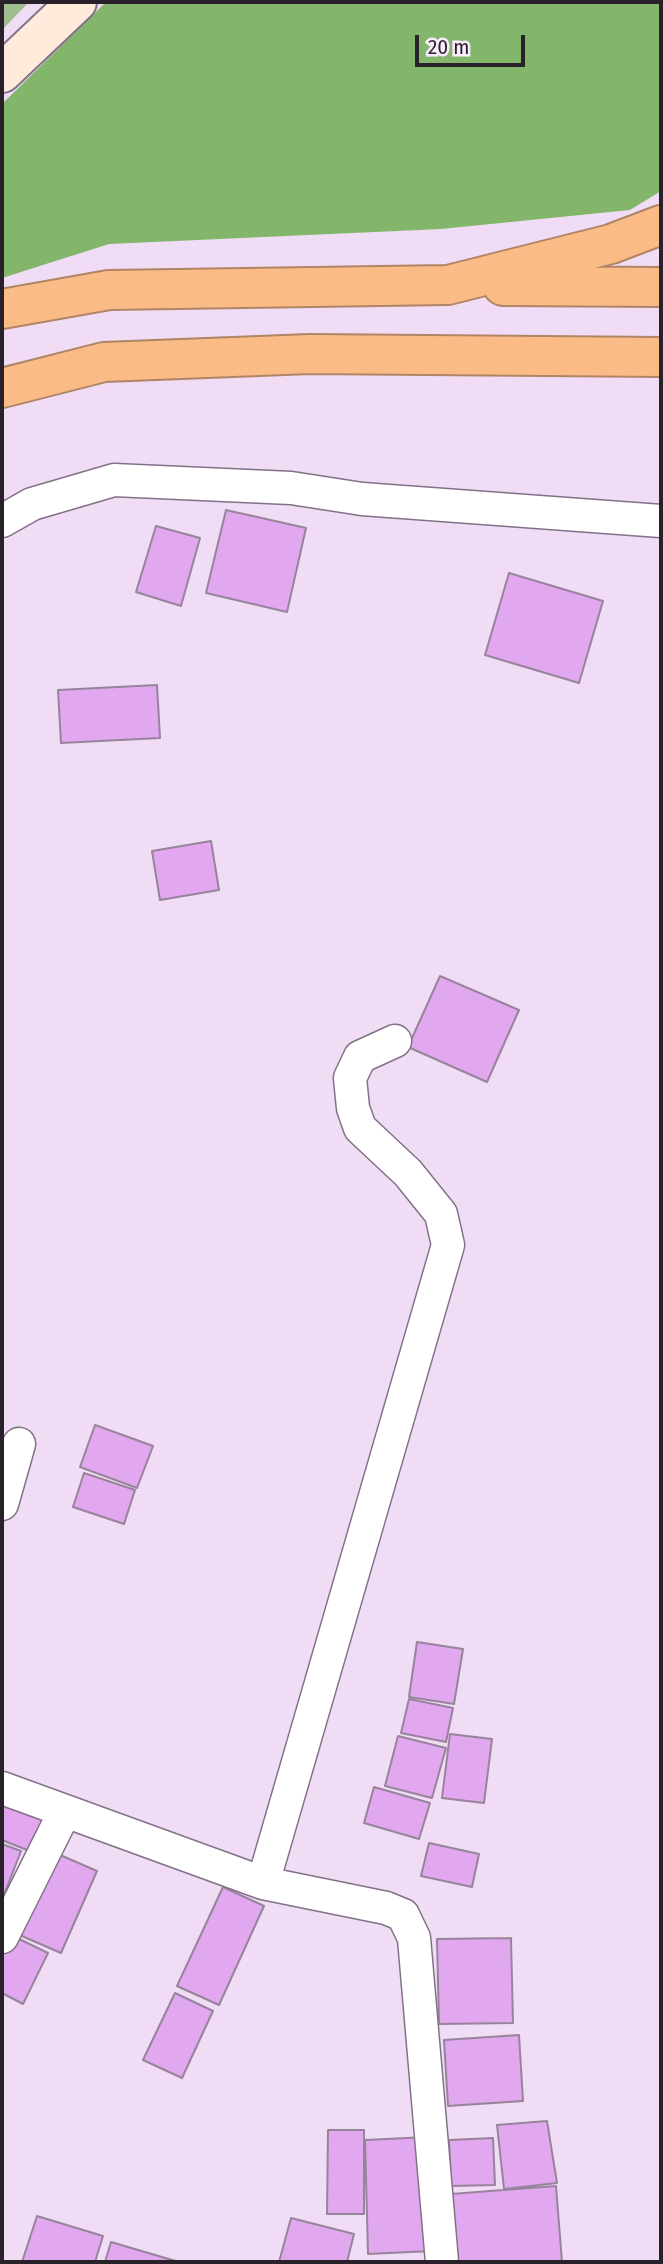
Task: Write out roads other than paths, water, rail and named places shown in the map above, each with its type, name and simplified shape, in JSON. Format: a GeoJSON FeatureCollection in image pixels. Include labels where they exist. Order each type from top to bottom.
{"type":"FeatureCollection","features":[{"type":"Feature","properties":{"kind":"highway"},"geometry":{"type":"LineString","coordinates":[[448,285],[611,244],[661,225]]}},
{"type":"Feature","properties":{"kind":"highway"},"geometry":{"type":"LineString","coordinates":[[2,309],[109,290],[448,285],[661,287]]}},
{"type":"Feature","properties":{"kind":"highway"},"geometry":{"type":"LineString","coordinates":[[2,388],[104,362],[310,354],[661,357]]}},
{"type":"Feature","properties":{"kind":"main road"},"geometry":{"type":"LineString","coordinates":[[2,73],[77,2]]}},
{"type":"Feature","properties":{"kind":"street"},"geometry":{"type":"LineString","coordinates":[[2,521],[32,504],[114,480],[291,488],[362,499],[661,521]]}},
{"type":"Feature","properties":{"kind":"street"},"geometry":{"type":"LineString","coordinates":[[263,1883],[448,1245],[441,1214],[408,1173],[359,1128],[353,1108],[350,1078],[360,1057],[396,1041]]}},
{"type":"Feature","properties":{"kind":"street"},"geometry":{"type":"LineString","coordinates":[[2,1504],[19,1444]]}},
{"type":"Feature","properties":{"kind":"street"},"geometry":{"type":"LineString","coordinates":[[2,1788],[263,1883],[386,1908],[403,1915],[414,1938],[442,2262]]}},
{"type":"Feature","properties":{"kind":"street"},"geometry":{"type":"LineString","coordinates":[[2,1937],[65,1811]]}}]}
